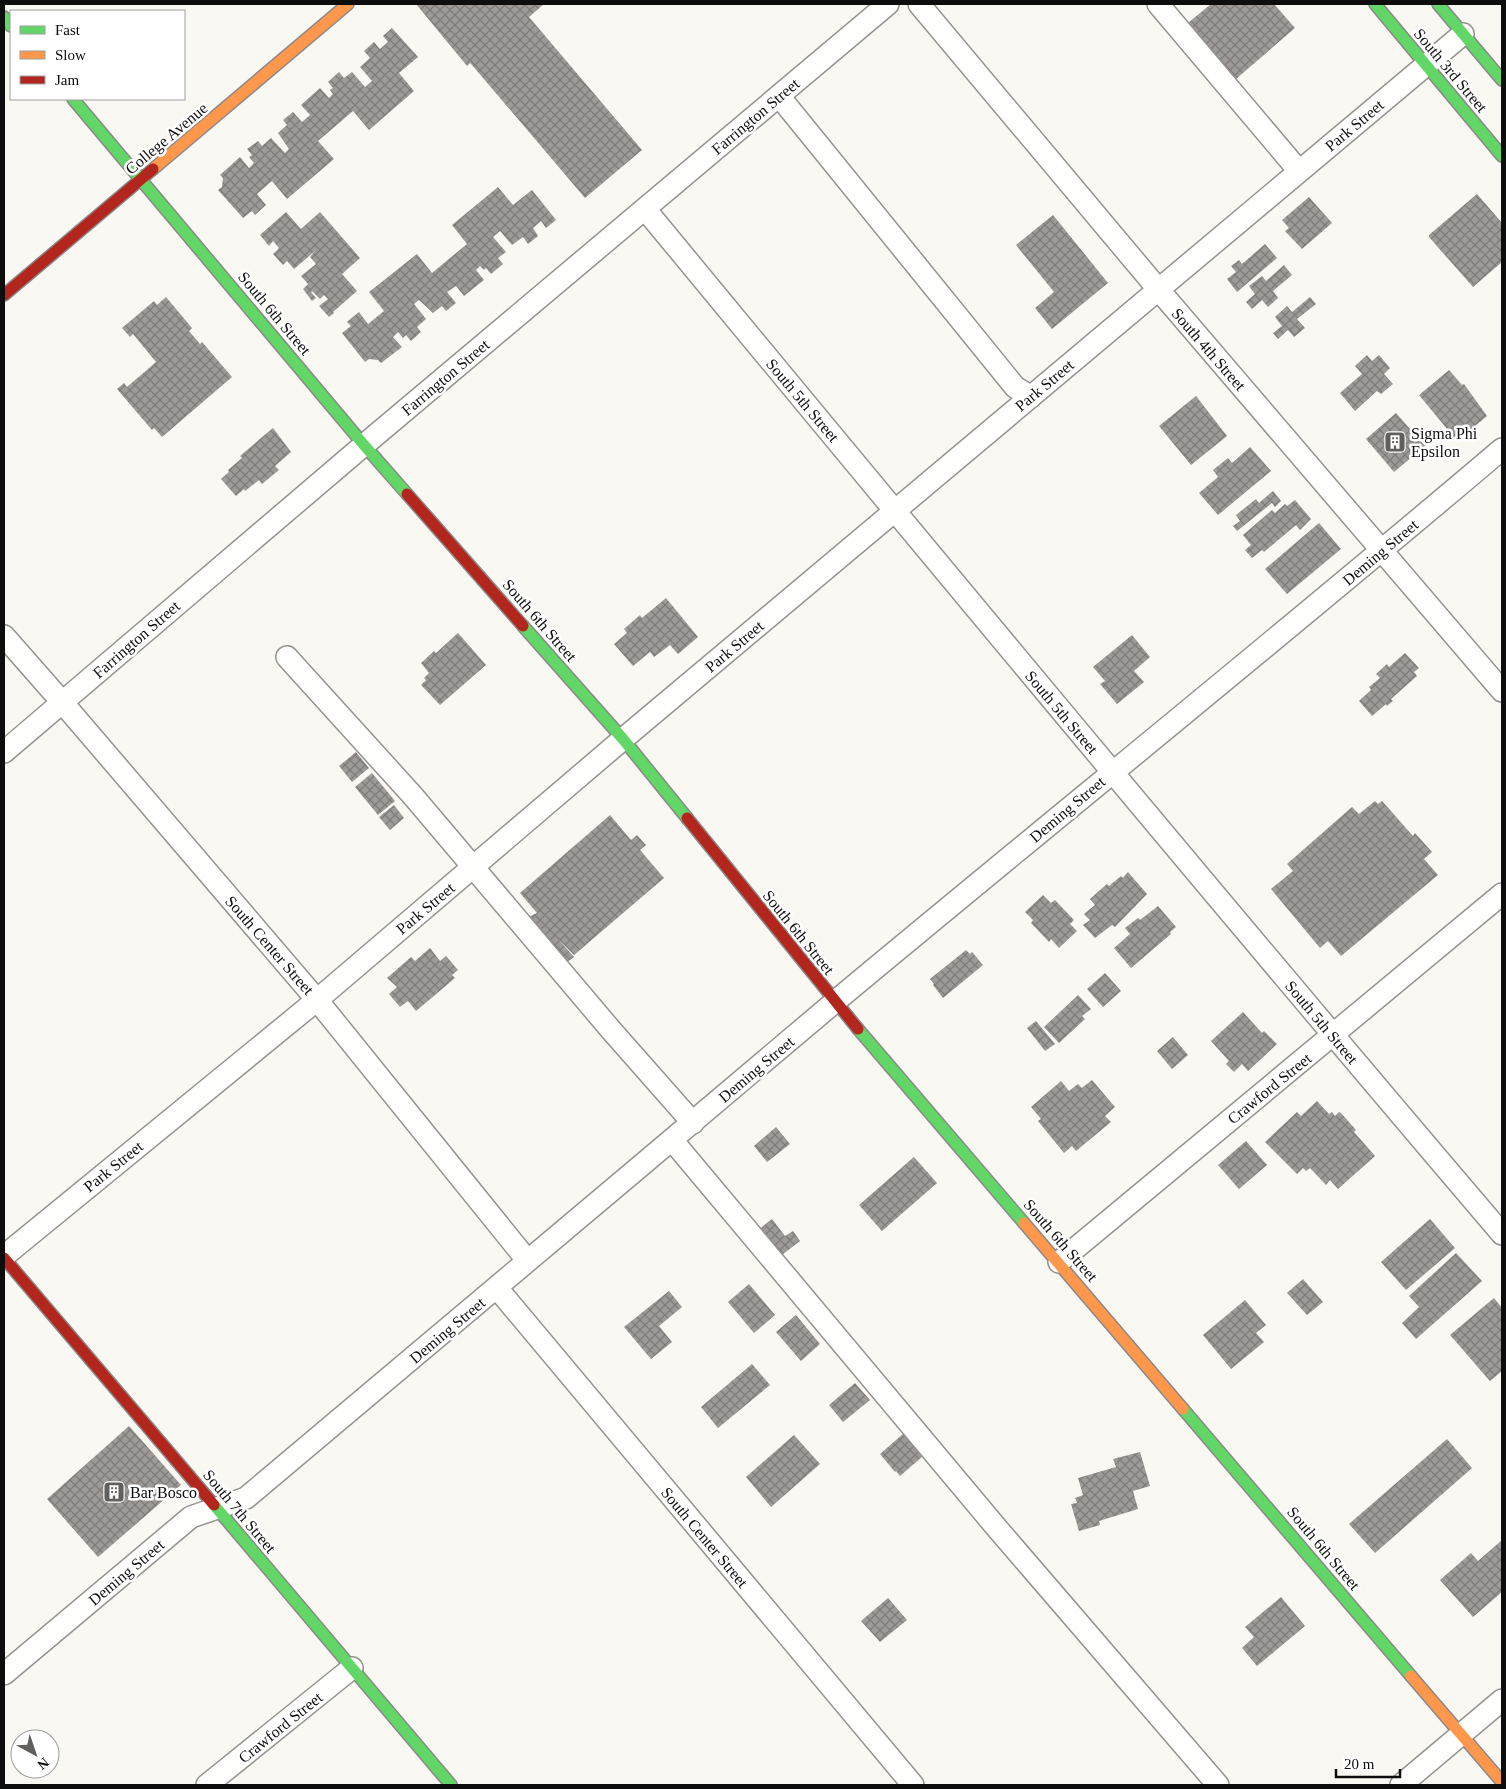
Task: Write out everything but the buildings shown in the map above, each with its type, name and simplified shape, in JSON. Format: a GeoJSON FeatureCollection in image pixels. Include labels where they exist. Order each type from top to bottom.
{"type":"FeatureCollection","features":[{"type":"Feature","properties":{"kind":"main road","name":"College Avenue"},"geometry":{"type":"LineString","coordinates":[[4,295],[348,4]]}},
{"type":"Feature","properties":{"kind":"main road","name":"South 3rd Street"},"geometry":{"type":"LineString","coordinates":[[1376,4],[1502,156]]}},
{"type":"Feature","properties":{"kind":"main road","name":"South 3rd Street"},"geometry":{"type":"LineString","coordinates":[[1438,4],[1502,80]]}},
{"type":"Feature","properties":{"kind":"main road","name":"South 6th Street"},"geometry":{"type":"LineString","coordinates":[[74,100],[364,444],[623,739],[835,1002],[1502,1782]]}},
{"type":"Feature","properties":{"kind":"main road","name":"South 7th Street"},"geometry":{"type":"LineString","coordinates":[[4,1257],[451,1785]]}},
{"type":"Feature","properties":{"kind":"street","name":"Farrington Street"},"geometry":{"type":"LineString","coordinates":[[4,752],[364,444],[888,4]]}},
{"type":"Feature","properties":{"kind":"street","name":"South 4th Street"},"geometry":{"type":"LineString","coordinates":[[919,4],[1158,289],[1502,691]]}},
{"type":"Feature","properties":{"kind":"street"},"geometry":{"type":"LineString","coordinates":[[1158,4],[1299,171]]}},
{"type":"Feature","properties":{"kind":"street","name":"Park Street"},"geometry":{"type":"LineString","coordinates":[[4,1257],[317,1000],[623,739],[1463,34]]}},
{"type":"Feature","properties":{"kind":"street"},"geometry":{"type":"LineString","coordinates":[[779,96],[1015,387],[1031,397]]}},
{"type":"Feature","properties":{"kind":"street","name":"South 5th Street"},"geometry":{"type":"LineString","coordinates":[[645,209],[1112,772],[1502,1234]]}},
{"type":"Feature","properties":{"kind":"street","name":"Deming Street"},"geometry":{"type":"LineString","coordinates":[[4,1674],[191,1517],[246,1498],[835,1002],[1502,449]]}},
{"type":"Feature","properties":{"kind":"street","name":"South Center Street"},"geometry":{"type":"LineString","coordinates":[[4,636],[317,1000],[527,1260]]}},
{"type":"Feature","properties":{"kind":"street"},"geometry":{"type":"LineString","coordinates":[[287,657],[412,796],[692,1123]]}},
{"type":"Feature","properties":{"kind":"street","name":"Crawford Street"},"geometry":{"type":"LineString","coordinates":[[1059,1262],[1502,894]]}},
{"type":"Feature","properties":{"kind":"street"},"geometry":{"type":"LineString","coordinates":[[672,1140],[996,1527],[1218,1785]]}},
{"type":"Feature","properties":{"kind":"street","name":"South Center Street"},"geometry":{"type":"LineString","coordinates":[[497,1288],[913,1785]]}},
{"type":"Feature","properties":{"kind":"street","name":"Crawford Street"},"geometry":{"type":"LineString","coordinates":[[208,1785],[352,1668]]}},
{"type":"Feature","properties":{"kind":"street"},"geometry":{"type":"LineString","coordinates":[[1401,1785],[1502,1700]]}},
{"type":"Feature","properties":{"kind":"traffic: fast"},"geometry":{"type":"LineString","coordinates":[[1375,4],[1502,156]]}},
{"type":"Feature","properties":{"kind":"traffic: fast"},"geometry":{"type":"LineString","coordinates":[[1438,4],[1502,80]]}},
{"type":"Feature","properties":{"kind":"traffic: fast"},"geometry":{"type":"LineString","coordinates":[[4,17],[10,25]]}},
{"type":"Feature","properties":{"kind":"traffic: fast"},"geometry":{"type":"LineString","coordinates":[[74,100],[407,494]]}},
{"type":"Feature","properties":{"kind":"traffic: fast"},"geometry":{"type":"LineString","coordinates":[[523,626],[623,739],[687,818]]}},
{"type":"Feature","properties":{"kind":"traffic: fast"},"geometry":{"type":"LineString","coordinates":[[858,1029],[1024,1223]]}},
{"type":"Feature","properties":{"kind":"traffic: fast"},"geometry":{"type":"LineString","coordinates":[[1183,1409],[1411,1676]]}},
{"type":"Feature","properties":{"kind":"traffic: fast"},"geometry":{"type":"LineString","coordinates":[[214,1505],[451,1785]]}},
{"type":"Feature","properties":{"kind":"traffic: slow"},"geometry":{"type":"LineString","coordinates":[[153,169],[348,4]]}},
{"type":"Feature","properties":{"kind":"traffic: slow"},"geometry":{"type":"LineString","coordinates":[[1024,1223],[1183,1409]]}},
{"type":"Feature","properties":{"kind":"traffic: slow"},"geometry":{"type":"LineString","coordinates":[[1411,1676],[1502,1782]]}},
{"type":"Feature","properties":{"kind":"traffic: jam"},"geometry":{"type":"LineString","coordinates":[[4,295],[153,169]]}},
{"type":"Feature","properties":{"kind":"traffic: jam"},"geometry":{"type":"LineString","coordinates":[[407,494],[523,626]]}},
{"type":"Feature","properties":{"kind":"traffic: jam"},"geometry":{"type":"LineString","coordinates":[[687,818],[858,1029]]}},
{"type":"Feature","properties":{"kind":"traffic: jam"},"geometry":{"type":"LineString","coordinates":[[4,1258],[214,1505]]}},
{"type":"Feature","properties":{"kind":"place","name":"Sigma Phi Epsilon"},"geometry":{"type":"Point","coordinates":[1395,442]}},
{"type":"Feature","properties":{"kind":"place","name":"Bar Bosco"},"geometry":{"type":"Point","coordinates":[114,1492]}}]}
